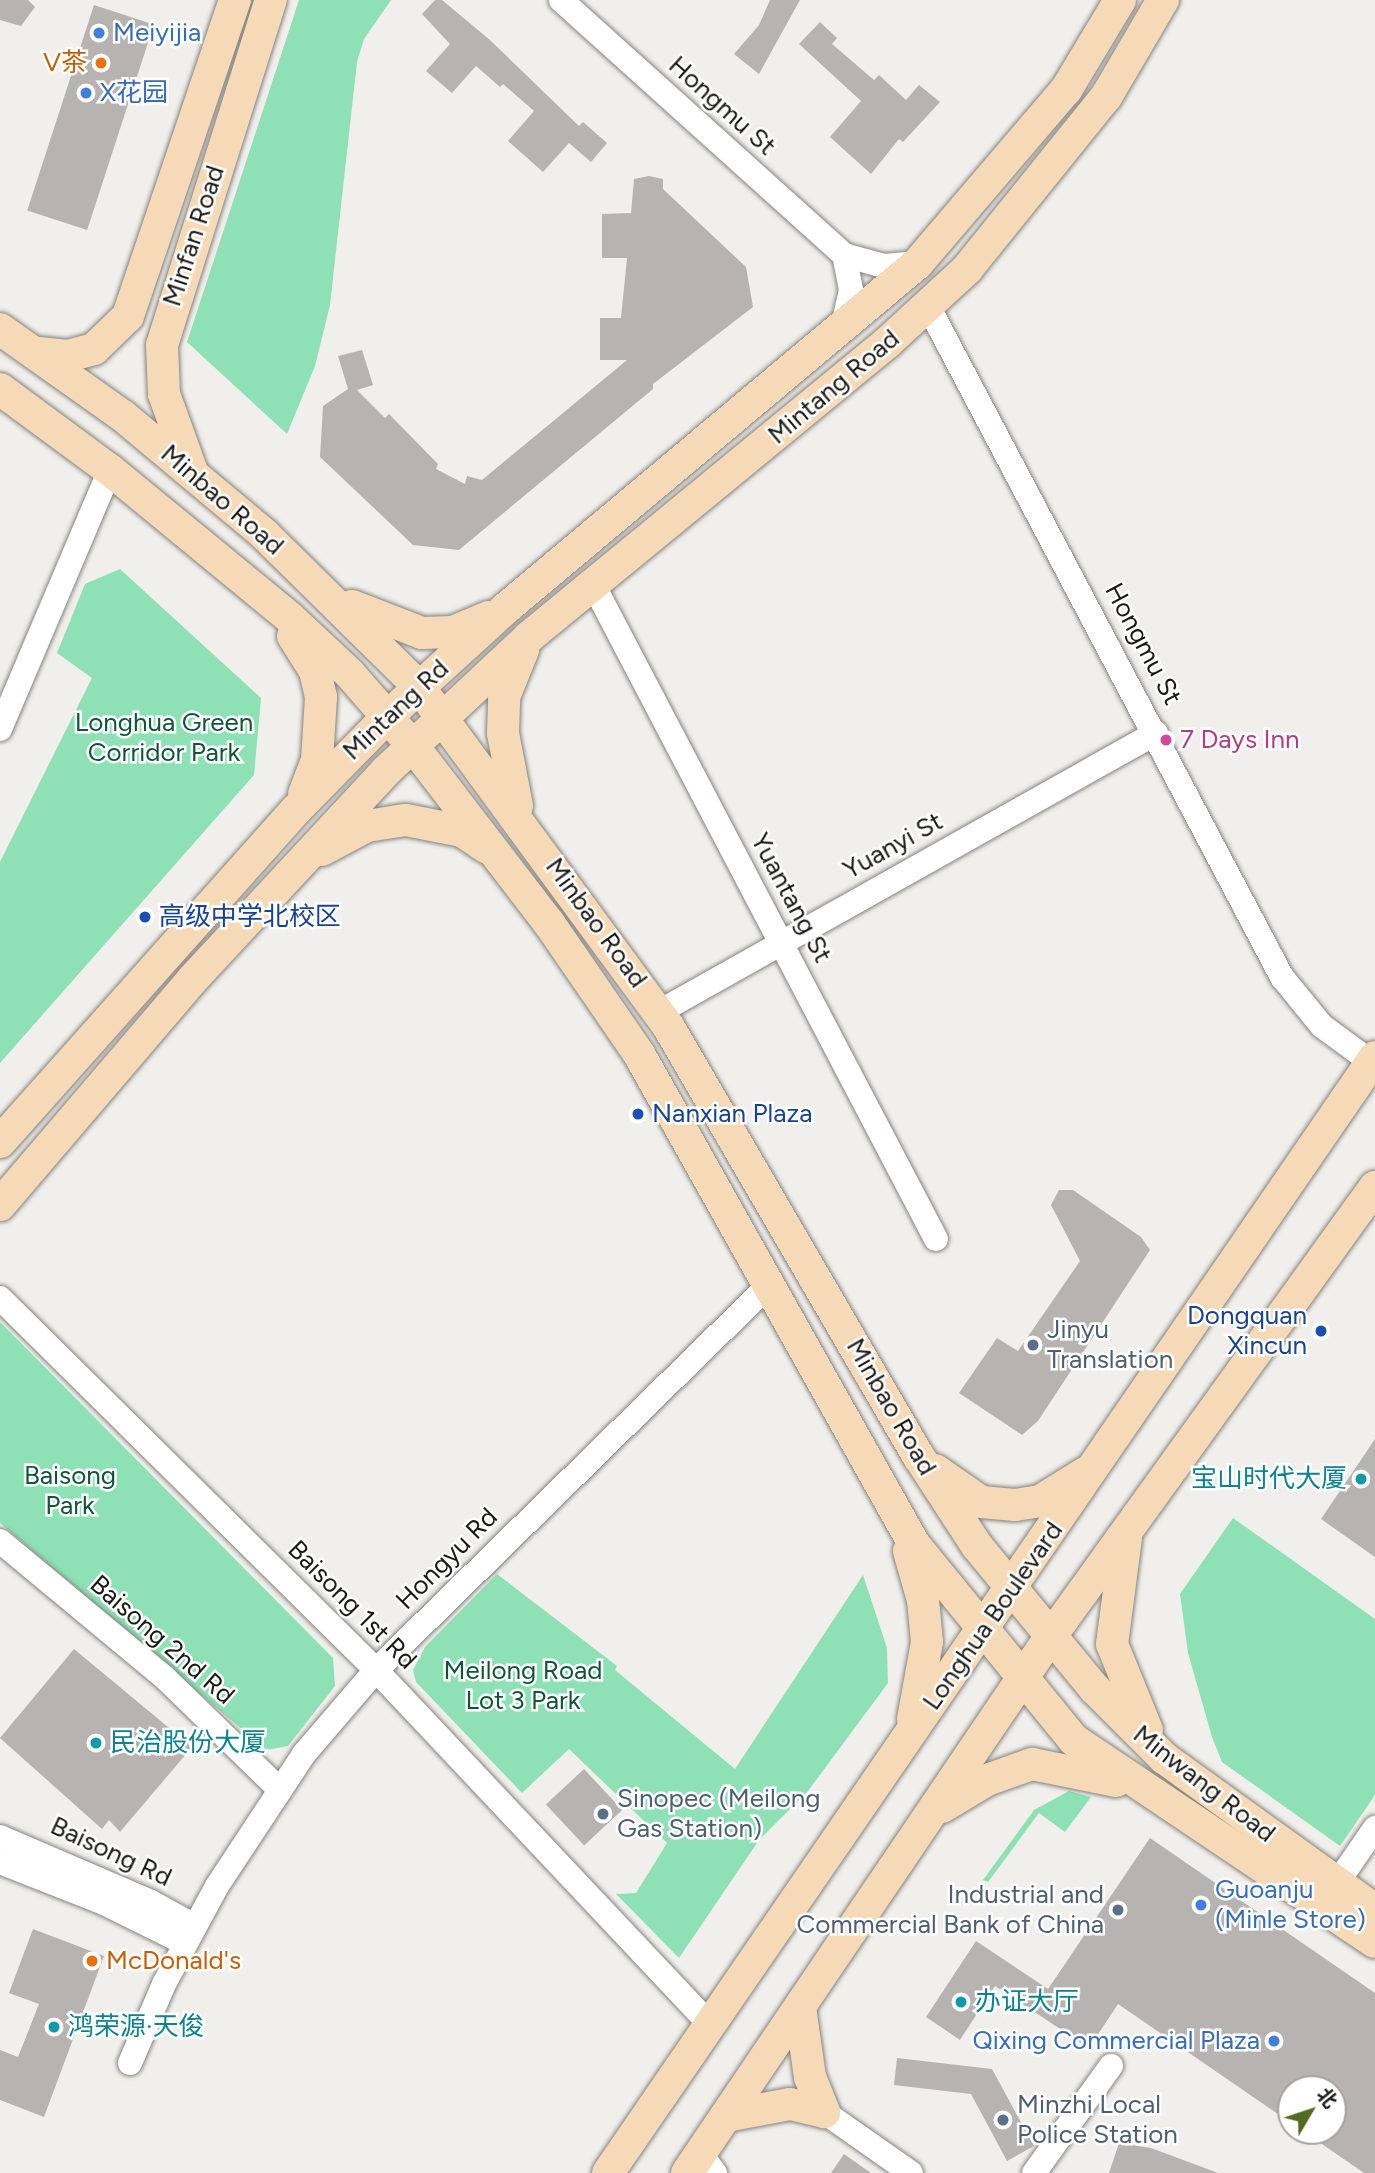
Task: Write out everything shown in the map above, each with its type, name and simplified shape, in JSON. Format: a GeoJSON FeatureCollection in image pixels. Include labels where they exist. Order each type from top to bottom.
{"type":"FeatureCollection","features":[{"type":"Feature","properties":{"kind":"main road","name":"Minfan Road"},"geometry":{"type":"LineString","coordinates":[[39,354],[68,356],[94,349],[128,316],[234,0]]}},
{"type":"Feature","properties":{"kind":"main road","name":"Minfan Road"},"geometry":{"type":"LineString","coordinates":[[193,474],[163,394],[162,345],[271,0]]}},
{"type":"Feature","properties":{"kind":"main road","name":"Mintang Road"},"geometry":{"type":"LineString","coordinates":[[842,330],[918,263],[1066,90],[1120,0]]}},
{"type":"Feature","properties":{"kind":"main road","name":"Mintang Road"},"geometry":{"type":"LineString","coordinates":[[444,718],[529,637],[594,586],[928,306],[1001,232],[1062,157],[1106,97],[1163,0]]}},
{"type":"Feature","properties":{"kind":"main road","name":"Minbao Road"},"geometry":{"type":"LineString","coordinates":[[0,329],[39,354],[193,474],[328,593],[419,687],[444,718],[659,1012],[919,1457],[1013,1590],[1051,1636]]}},
{"type":"Feature","properties":{"kind":"main road","name":"Mintang Rd"},"geometry":{"type":"LineString","coordinates":[[0,1142],[296,810],[388,716],[505,609],[842,330]]}},
{"type":"Feature","properties":{"kind":"main road","name":"Minbao Road"},"geometry":{"type":"LineString","coordinates":[[0,389],[110,470],[263,595],[388,716],[413,746],[497,855],[639,1054],[899,1520],[948,1592],[1022,1679]]}},
{"type":"Feature","properties":{"kind":"main road"},"geometry":{"type":"LineString","coordinates":[[328,593],[422,633],[453,632],[505,609]]}},
{"type":"Feature","properties":{"kind":"main road"},"geometry":{"type":"LineString","coordinates":[[263,595],[306,653],[321,697],[317,760],[296,810]]}},
{"type":"Feature","properties":{"kind":"main road"},"geometry":{"type":"LineString","coordinates":[[525,827],[510,788],[503,733],[504,697],[529,637]]}},
{"type":"Feature","properties":{"kind":"main road","name":"Mintang Rd"},"geometry":{"type":"LineString","coordinates":[[0,1205],[294,867],[444,718]]}},
{"type":"Feature","properties":{"kind":"main road"},"geometry":{"type":"LineString","coordinates":[[294,867],[367,827],[390,821],[451,828],[497,855]]}},
{"type":"Feature","properties":{"kind":"main road","name":"Longhua Boulevard"},"geometry":{"type":"LineString","coordinates":[[608,2173],[1013,1590],[1373,1060]]}},
{"type":"Feature","properties":{"kind":"main road"},"geometry":{"type":"LineString","coordinates":[[701,2167],[726,2116],[1051,1636],[1375,1187]]}},
{"type":"Feature","properties":{"kind":"main road"},"geometry":{"type":"LineString","coordinates":[[919,1457],[963,1493],[981,1502],[1015,1505],[1060,1490],[1100,1461]]}},
{"type":"Feature","properties":{"kind":"main road"},"geometry":{"type":"LineString","coordinates":[[899,1520],[926,1619],[925,1670],[908,1739]]}},
{"type":"Feature","properties":{"kind":"main road"},"geometry":{"type":"LineString","coordinates":[[1127,1531],[1112,1644],[1124,1684],[1164,1758]]}},
{"type":"Feature","properties":{"kind":"main road","name":"Minwang Road"},"geometry":{"type":"LineString","coordinates":[[1051,1636],[1164,1758],[1375,1910]]}},
{"type":"Feature","properties":{"kind":"main road","name":"Minwang Road"},"geometry":{"type":"LineString","coordinates":[[1022,1679],[1074,1740],[1137,1787]]}},
{"type":"Feature","properties":{"kind":"main road"},"geometry":{"type":"LineString","coordinates":[[932,1812],[987,1780],[1032,1764],[1137,1787],[1258,1860],[1375,1942]]}},
{"type":"Feature","properties":{"kind":"main road"},"geometry":{"type":"LineString","coordinates":[[800,2007],[810,2077],[824,2112]]}},
{"type":"Feature","properties":{"kind":"main road"},"geometry":{"type":"LineString","coordinates":[[726,2116],[790,2105],[824,2112]]}},
{"type":"Feature","properties":{"kind":"street","name":"Hongmu St"},"geometry":{"type":"LineString","coordinates":[[561,0],[844,256]]}},
{"type":"Feature","properties":{"kind":"street"},"geometry":{"type":"LineString","coordinates":[[842,330],[851,290],[844,256],[884,266],[918,263]]}},
{"type":"Feature","properties":{"kind":"street","name":"Hongmu St"},"geometry":{"type":"LineString","coordinates":[[928,306],[1298,1002],[1373,1060]]}},
{"type":"Feature","properties":{"kind":"street"},"geometry":{"type":"LineString","coordinates":[[0,729],[110,470]]}},
{"type":"Feature","properties":{"kind":"street","name":"Yuantang St"},"geometry":{"type":"LineString","coordinates":[[594,586],[936,1239]]}},
{"type":"Feature","properties":{"kind":"street","name":"Yuanyi St"},"geometry":{"type":"LineString","coordinates":[[659,1012],[1156,733]]}},
{"type":"Feature","properties":{"kind":"street","name":"Hongyu Rd"},"geometry":{"type":"LineString","coordinates":[[130,2063],[190,1935],[280,1790],[376,1670],[768,1286]]}},
{"type":"Feature","properties":{"kind":"street","name":"Baisong 1st Rd"},"geometry":{"type":"LineString","coordinates":[[0,1298],[376,1670],[710,2024]]}},
{"type":"Feature","properties":{"kind":"street","name":"Baisong 2nd Rd"},"geometry":{"type":"LineString","coordinates":[[0,1541],[164,1678],[280,1790]]}},
{"type":"Feature","properties":{"kind":"street"},"geometry":{"type":"LineString","coordinates":[[1337,1883],[1375,1828]]}},
{"type":"Feature","properties":{"kind":"street","name":"Baisong Rd"},"geometry":{"type":"LineString","coordinates":[[0,1837],[113,1884],[190,1935]]}},
{"type":"Feature","properties":{"kind":"street","name":"Baisong Rd"},"geometry":{"type":"LineString","coordinates":[[0,1862],[190,1935]]}},
{"type":"Feature","properties":{"kind":"street"},"geometry":{"type":"LineString","coordinates":[[1034,2173],[1111,2066]]}},
{"type":"Feature","properties":{"kind":"street"},"geometry":{"type":"LineString","coordinates":[[824,2112],[911,2173]]}},
{"type":"Feature","properties":{"kind":"green space"},"geometry":{"type":"Polygon","coordinates":[[[299,0],[391,0],[364,39],[357,62],[330,305],[315,366],[287,434],[187,342],[299,0]]]}},
{"type":"Feature","properties":{"kind":"green space","name":"Longhua Green Corridor Park"},"geometry":{"type":"Polygon","coordinates":[[[120,569],[261,698],[254,775],[0,1063],[0,862],[92,678],[57,653],[85,584],[120,569]]]}},
{"type":"Feature","properties":{"kind":"green space","name":"Baisong Park"},"geometry":{"type":"Polygon","coordinates":[[[0,1322],[333,1658],[335,1686],[288,1746],[266,1750],[0,1523],[0,1322]]]}},
{"type":"Feature","properties":{"kind":"green space"},"geometry":{"type":"Polygon","coordinates":[[[1233,1518],[1375,1619],[1375,1795],[1340,1846],[1222,1762],[1212,1737],[1188,1653],[1180,1594],[1233,1518]]]}},
{"type":"Feature","properties":{"kind":"green space","name":"Meilong Road Lot 3 Park"},"geometry":{"type":"Polygon","coordinates":[[[497,1574],[617,1666],[615,1670],[735,1769],[863,1575],[887,1648],[888,1683],[808,1791],[759,1840],[679,1958],[616,1894],[636,1893],[667,1843],[569,1749],[522,1793],[416,1682],[413,1670],[425,1647],[497,1574]]]}},
{"type":"Feature","properties":{"kind":"green space"},"geometry":{"type":"Polygon","coordinates":[[[1069,1791],[1091,1797],[1065,1832],[1039,1813],[988,1882],[983,1880],[1034,1810],[1069,1791]]]}},
{"type":"Feature","properties":{"kind":"building"},"geometry":{"type":"Polygon","coordinates":[[[0,0],[28,0],[35,7],[21,26],[0,20],[0,0]]]}},
{"type":"Feature","properties":{"kind":"building"},"geometry":{"type":"Polygon","coordinates":[[[435,0],[442,0],[490,40],[579,126],[583,122],[607,143],[591,162],[569,143],[543,172],[508,141],[534,111],[503,84],[500,87],[476,66],[452,93],[426,71],[450,44],[422,14],[435,0]]]}},
{"type":"Feature","properties":{"kind":"building"},"geometry":{"type":"Polygon","coordinates":[[[770,0],[800,0],[759,74],[734,54],[759,25],[770,0]]]}},
{"type":"Feature","properties":{"kind":"building"},"geometry":{"type":"Polygon","coordinates":[[[94,5],[154,24],[87,230],[27,210],[94,5]]]}},
{"type":"Feature","properties":{"kind":"building"},"geometry":{"type":"Polygon","coordinates":[[[820,22],[837,38],[832,44],[874,80],[879,75],[906,100],[919,85],[940,102],[903,142],[899,139],[871,174],[830,137],[861,101],[799,44],[820,22]]]}},
{"type":"Feature","properties":{"kind":"building"},"geometry":{"type":"Polygon","coordinates":[[[649,176],[663,179],[663,189],[746,267],[753,307],[653,384],[653,389],[459,550],[413,545],[320,457],[323,406],[348,389],[338,356],[362,350],[373,385],[357,390],[385,418],[389,414],[438,464],[436,469],[465,484],[467,476],[482,480],[627,360],[600,360],[600,318],[621,318],[627,258],[602,258],[602,214],[631,213],[634,179],[649,176]]]}},
{"type":"Feature","properties":{"kind":"building"},"geometry":{"type":"Polygon","coordinates":[[[1059,1190],[1073,1190],[1141,1237],[1150,1250],[1038,1421],[1022,1435],[959,1393],[997,1338],[1018,1351],[1080,1261],[1051,1205],[1059,1190]]]}},
{"type":"Feature","properties":{"kind":"building","name":"宝山时代大厦"},"geometry":{"type":"Polygon","coordinates":[[[1375,1439],[1375,1557],[1321,1519],[1375,1439]]]}},
{"type":"Feature","properties":{"kind":"building","name":"民治股份大厦"},"geometry":{"type":"Polygon","coordinates":[[[74,1649],[192,1747],[120,1832],[109,1820],[102,1829],[0,1738],[74,1649]]]}},
{"type":"Feature","properties":{"kind":"building"},"geometry":{"type":"Polygon","coordinates":[[[584,1769],[622,1810],[584,1845],[546,1804],[584,1769]]]}},
{"type":"Feature","properties":{"kind":"building","name":"Qixing Commercial Plaza"},"geometry":{"type":"Polygon","coordinates":[[[1150,1838],[1375,1993],[1375,2173],[1364,2173],[1323,2145],[1347,2145],[1347,2075],[1277,2075],[1277,2113],[1118,2004],[1089,2048],[995,1986],[960,2040],[926,2017],[976,1941],[1048,1989],[1150,1838]]]}},
{"type":"Feature","properties":{"kind":"building","name":"鸿荣源·天俊"},"geometry":{"type":"Polygon","coordinates":[[[33,1929],[104,1956],[44,2117],[0,2100],[0,2050],[18,2057],[39,2004],[9,1993],[33,1929]]]}},
{"type":"Feature","properties":{"kind":"building","name":"Minzhi Local Police Station"},"geometry":{"type":"Polygon","coordinates":[[[897,2058],[992,2069],[1034,2146],[1007,2161],[971,2094],[894,2085],[897,2058]]]}},
{"type":"Feature","properties":{"kind":"building"},"geometry":{"type":"Polygon","coordinates":[[[1119,2143],[1151,2148],[1218,2173],[1109,2173],[1119,2143]]]}},
{"type":"Feature","properties":{"kind":"building"},"geometry":{"type":"Polygon","coordinates":[[[844,2154],[871,2173],[831,2173],[844,2154]]]}},
{"type":"Feature","properties":{"kind":"place","name":"Meiyijia"},"geometry":{"type":"Point","coordinates":[99,33]}},
{"type":"Feature","properties":{"kind":"place","name":"V茶"},"geometry":{"type":"Point","coordinates":[101,63]}},
{"type":"Feature","properties":{"kind":"place","name":"X花园"},"geometry":{"type":"Point","coordinates":[86,93]}},
{"type":"Feature","properties":{"kind":"place","name":"7 Days Inn"},"geometry":{"type":"Point","coordinates":[1166,740]}},
{"type":"Feature","properties":{"kind":"place","name":"高级中学北校区"},"geometry":{"type":"Point","coordinates":[145,917]}},
{"type":"Feature","properties":{"kind":"place","name":"Nanxian Plaza"},"geometry":{"type":"Point","coordinates":[638,1114]}},
{"type":"Feature","properties":{"kind":"place","name":"Dongquan Xincun"},"geometry":{"type":"Point","coordinates":[1321,1331]}},
{"type":"Feature","properties":{"kind":"place","name":"Jinyu Translation"},"geometry":{"type":"Point","coordinates":[1033,1345]}},
{"type":"Feature","properties":{"kind":"place","name":"宝山时代大厦"},"geometry":{"type":"Point","coordinates":[1361,1479]}},
{"type":"Feature","properties":{"kind":"place","name":"民治股份大厦"},"geometry":{"type":"Point","coordinates":[96,1743]}},
{"type":"Feature","properties":{"kind":"place","name":"Sinopec (Meilong Gas Station)"},"geometry":{"type":"Point","coordinates":[603,1814]}},
{"type":"Feature","properties":{"kind":"place","name":"Guoanju (Minle Store)"},"geometry":{"type":"Point","coordinates":[1201,1905]}},
{"type":"Feature","properties":{"kind":"place","name":"Industrial and Commercial Bank of China"},"geometry":{"type":"Point","coordinates":[1118,1910]}},
{"type":"Feature","properties":{"kind":"place","name":"McDonald's"},"geometry":{"type":"Point","coordinates":[92,1961]}},
{"type":"Feature","properties":{"kind":"place","name":"办证大厅"},"geometry":{"type":"Point","coordinates":[961,2002]}},
{"type":"Feature","properties":{"kind":"place","name":"鸿荣源·天俊"},"geometry":{"type":"Point","coordinates":[54,2027]}},
{"type":"Feature","properties":{"kind":"place","name":"Qixing Commercial Plaza"},"geometry":{"type":"Point","coordinates":[1274,2041]}},
{"type":"Feature","properties":{"kind":"place","name":"Minzhi Local Police Station"},"geometry":{"type":"Point","coordinates":[1003,2120]}}]}
